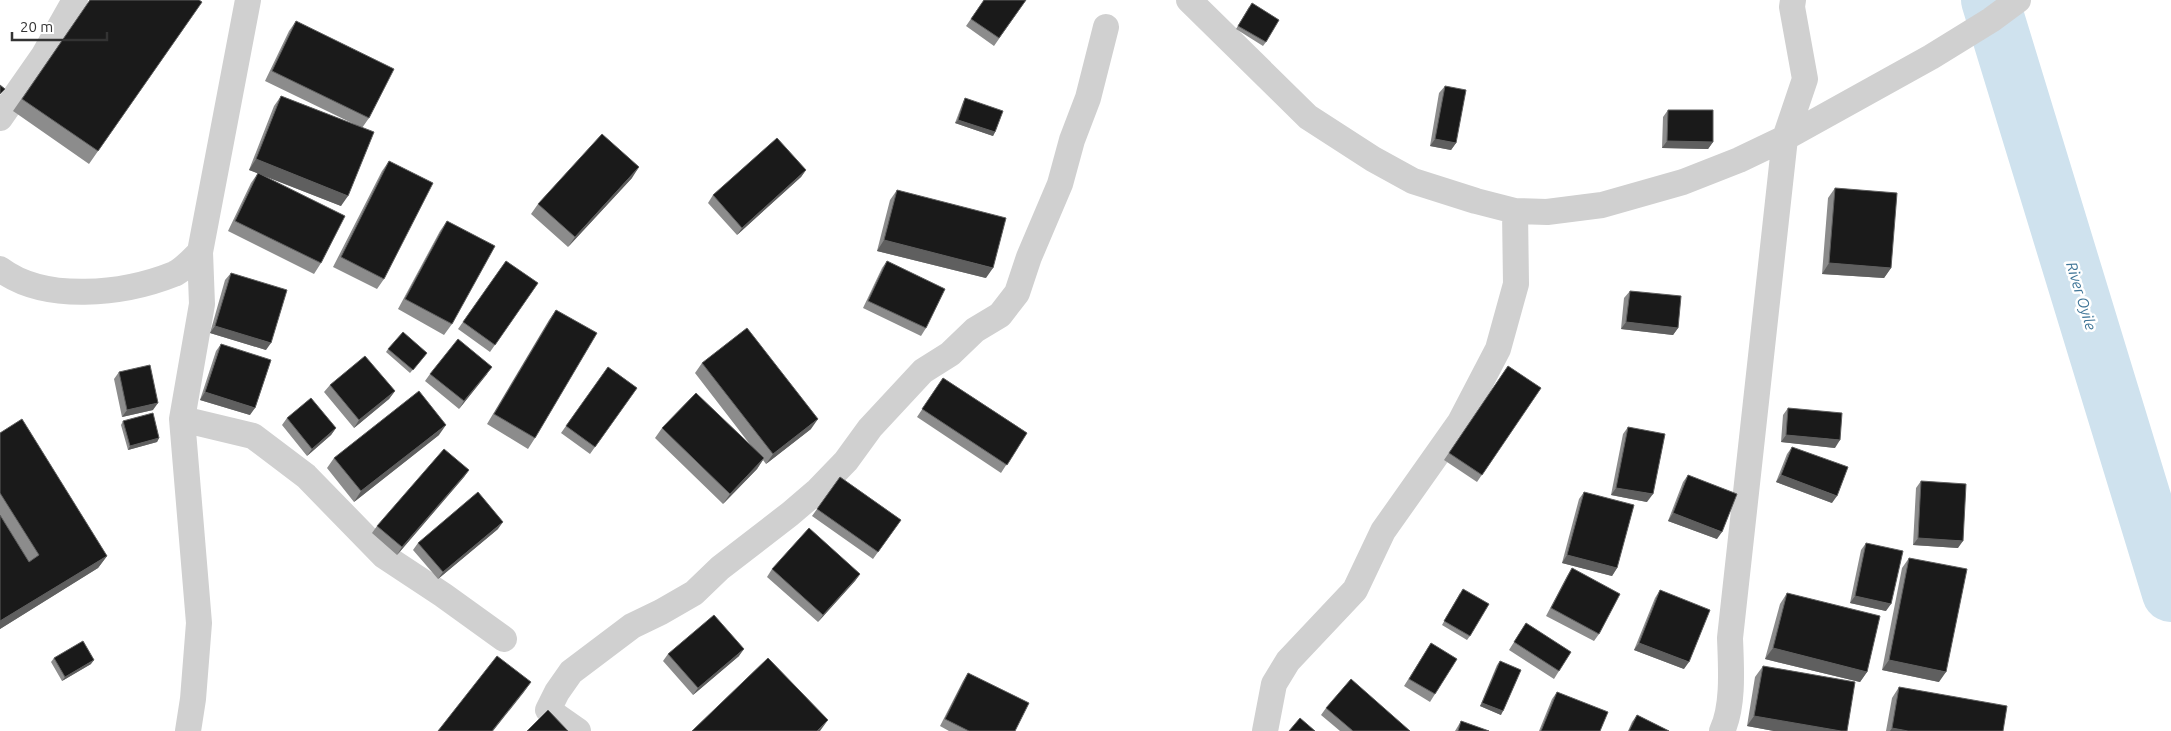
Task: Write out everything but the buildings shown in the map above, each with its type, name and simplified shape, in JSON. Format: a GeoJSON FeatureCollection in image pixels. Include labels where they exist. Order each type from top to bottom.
{"type":"FeatureCollection","features":[{"type":"Feature","properties":{"kind":"street"},"geometry":{"type":"LineString","coordinates":[[0,118],[44,55],[76,0]]}},
{"type":"Feature","properties":{"kind":"street"},"geometry":{"type":"LineString","coordinates":[[188,731],[193,699],[199,623],[182,419],[202,304],[200,252],[248,0]]}},
{"type":"Feature","properties":{"kind":"street"},"geometry":{"type":"LineString","coordinates":[[1189,0],[1308,117],[1374,159],[1413,181],[1476,201],[1515,211],[1547,212],[1602,205],[1683,182],[1739,160],[1785,138],[1932,57],[1991,20],[2018,0]]}},
{"type":"Feature","properties":{"kind":"street"},"geometry":{"type":"LineString","coordinates":[[1722,731],[1726,722],[1728,704],[1731,670],[1730,638],[1785,138],[1805,79],[1792,7],[1793,0]]}},
{"type":"Feature","properties":{"kind":"street"},"geometry":{"type":"LineString","coordinates":[[578,731],[548,710],[557,692],[571,672],[632,626],[694,593],[720,568],[811,496],[846,461],[870,428],[923,371],[950,354],[975,330],[1000,315],[1017,293],[1029,257],[1060,184],[1072,140],[1088,98],[1106,27]]}},
{"type":"Feature","properties":{"kind":"street"},"geometry":{"type":"LineString","coordinates":[[1265,731],[1274,684],[1288,661],[1355,590],[1383,530],[1460,422],[1498,349],[1516,284],[1515,211]]}},
{"type":"Feature","properties":{"kind":"street"},"geometry":{"type":"LineString","coordinates":[[0,269],[10,276],[42,289],[81,292],[131,286],[176,274],[200,252]]}},
{"type":"Feature","properties":{"kind":"street"},"geometry":{"type":"LineString","coordinates":[[182,419],[253,436],[306,476],[384,556],[444,595],[504,639]]}},
{"type":"Feature","properties":{"kind":"waterway","name":"River Oyile"},"geometry":{"type":"LineString","coordinates":[[1990,0],[2171,593]]}}]}
